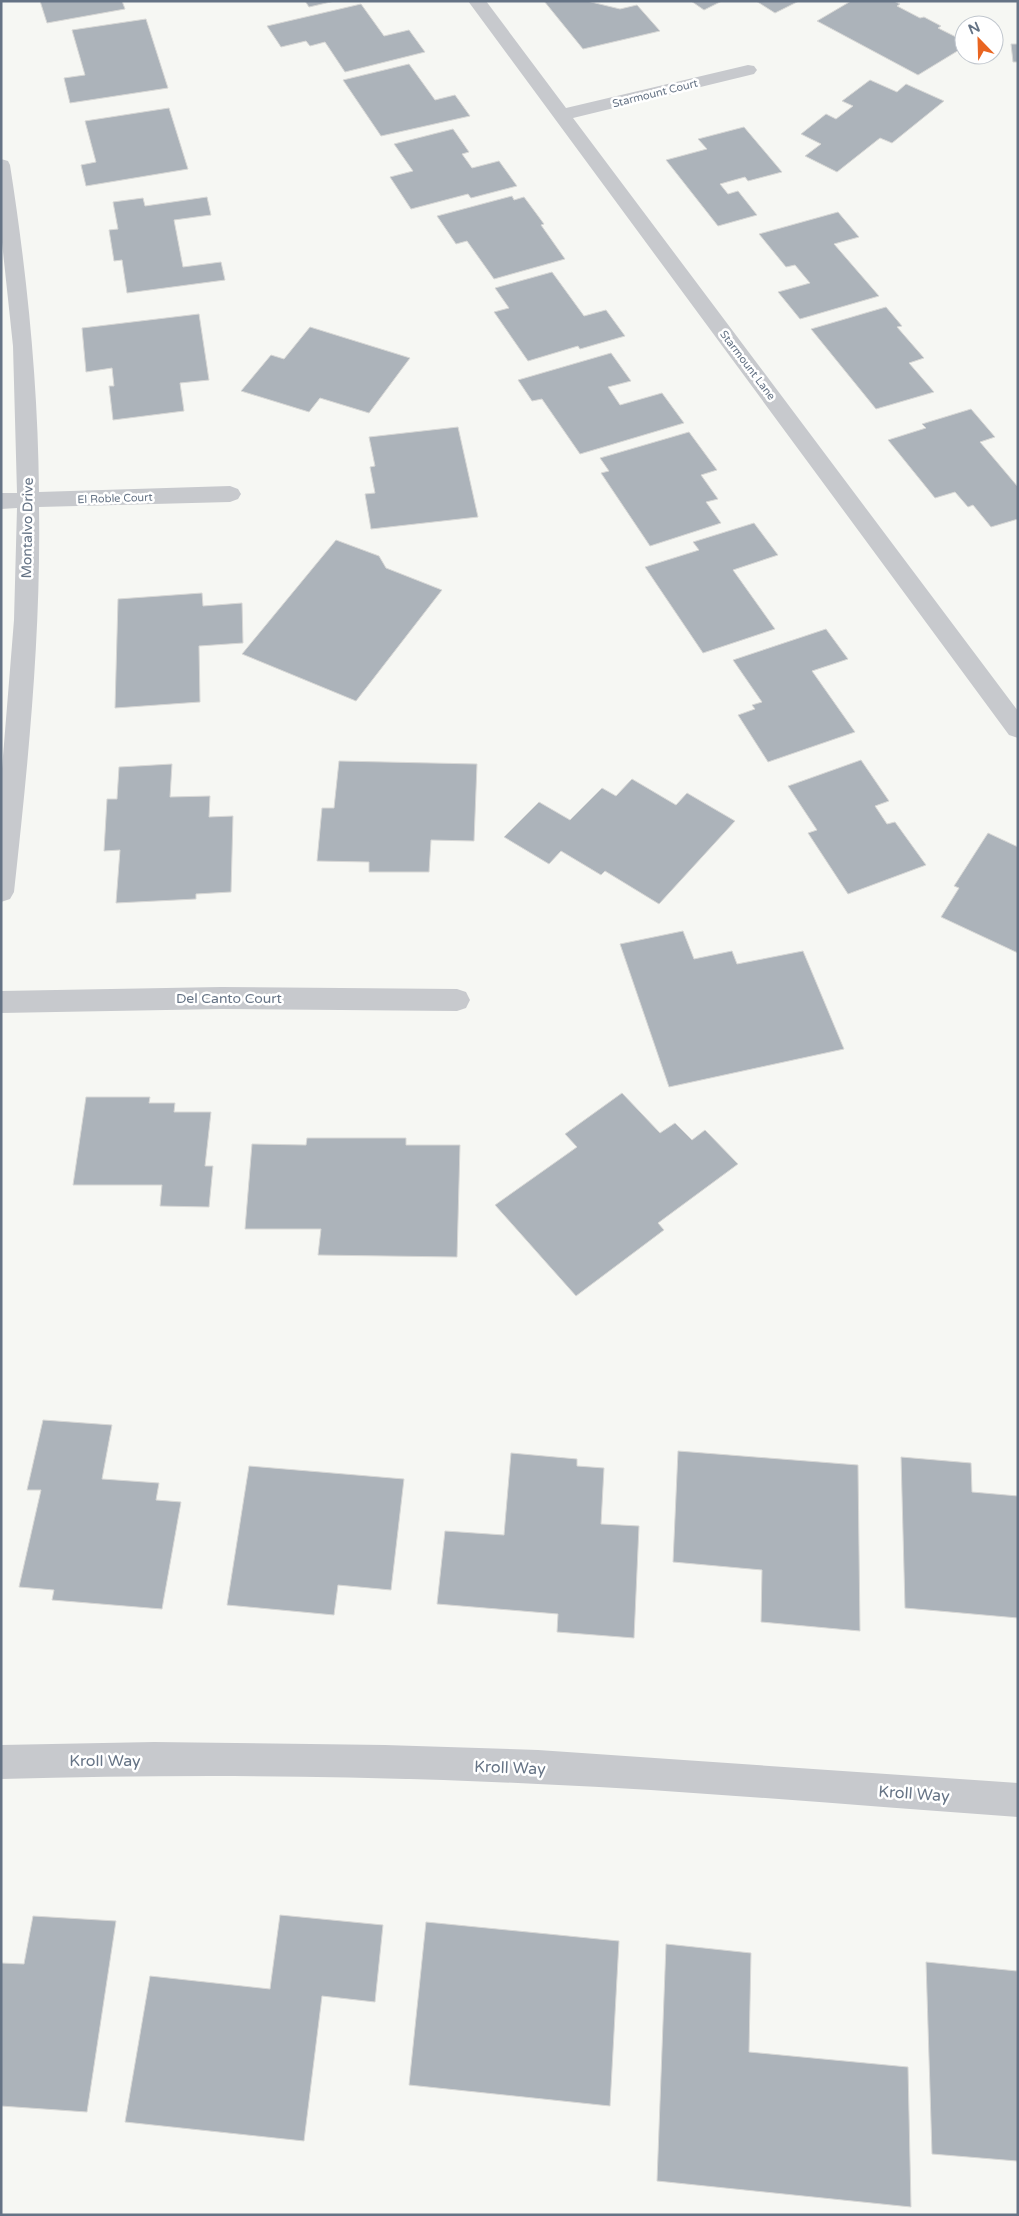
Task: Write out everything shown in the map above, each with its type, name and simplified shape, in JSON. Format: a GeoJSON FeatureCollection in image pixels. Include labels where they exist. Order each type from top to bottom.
{"type":"FeatureCollection","features":[{"type":"Feature","properties":{"kind":"street","name":"Starmount Lane"},"geometry":{"type":"LineString","coordinates":[[478,1],[1018,729]]}},
{"type":"Feature","properties":{"kind":"street","name":"Starmount Court"},"geometry":{"type":"LineString","coordinates":[[562,115],[748,70]]}},
{"type":"Feature","properties":{"kind":"street","name":"Montalvo Drive"},"geometry":{"type":"LineString","coordinates":[[1,165],[10,216],[21,321],[28,438],[23,666],[10,823],[1,892]]}},
{"type":"Feature","properties":{"kind":"street","name":"El Roble Court"},"geometry":{"type":"LineString","coordinates":[[1,501],[230,494]]}},
{"type":"Feature","properties":{"kind":"street","name":"Del Canto Court"},"geometry":{"type":"LineString","coordinates":[[1,1002],[221,998],[457,1000]]}},
{"type":"Feature","properties":{"kind":"street","name":"Kroll Way"},"geometry":{"type":"LineString","coordinates":[[1,1762],[87,1760],[350,1761],[612,1771],[1018,1800]]}},
{"type":"Feature","properties":{"kind":"building"},"geometry":{"type":"Polygon","coordinates":[[[40,1],[122,1],[125,9],[47,23],[40,1]]]}},
{"type":"Feature","properties":{"kind":"building"},"geometry":{"type":"Polygon","coordinates":[[[305,1],[335,1],[309,7],[305,1]]]}},
{"type":"Feature","properties":{"kind":"building"},"geometry":{"type":"Polygon","coordinates":[[[544,1],[587,1],[620,9],[637,5],[660,31],[583,49],[544,1]]]}},
{"type":"Feature","properties":{"kind":"building"},"geometry":{"type":"Polygon","coordinates":[[[691,1],[722,1],[704,10],[691,1]]]}},
{"type":"Feature","properties":{"kind":"building"},"geometry":{"type":"Polygon","coordinates":[[[756,1],[799,1],[775,13],[756,1]]]}},
{"type":"Feature","properties":{"kind":"building"},"geometry":{"type":"Polygon","coordinates":[[[851,1],[894,1],[900,4],[897,6],[920,18],[924,17],[941,26],[938,28],[954,36],[954,53],[918,75],[817,21],[851,1]]]}},
{"type":"Feature","properties":{"kind":"building"},"geometry":{"type":"Polygon","coordinates":[[[361,4],[384,36],[409,30],[425,52],[345,72],[325,42],[310,46],[306,41],[281,47],[267,26],[361,4]]]}},
{"type":"Feature","properties":{"kind":"building"},"geometry":{"type":"Polygon","coordinates":[[[146,19],[168,88],[70,103],[64,78],[85,75],[72,30],[146,19]]]}},
{"type":"Feature","properties":{"kind":"building"},"geometry":{"type":"Polygon","coordinates":[[[1011,44],[1018,44],[1018,62],[1013,62],[1011,44]]]}},
{"type":"Feature","properties":{"kind":"building"},"geometry":{"type":"Polygon","coordinates":[[[409,64],[435,100],[455,95],[470,116],[381,136],[343,80],[409,64]]]}},
{"type":"Feature","properties":{"kind":"building"},"geometry":{"type":"Polygon","coordinates":[[[870,80],[897,92],[906,84],[944,101],[892,143],[880,138],[837,172],[805,156],[821,144],[801,134],[826,114],[836,119],[853,106],[842,101],[870,80]]]}},
{"type":"Feature","properties":{"kind":"building"},"geometry":{"type":"Polygon","coordinates":[[[169,108],[188,169],[86,186],[81,165],[96,162],[85,121],[169,108]]]}},
{"type":"Feature","properties":{"kind":"building"},"geometry":{"type":"Polygon","coordinates":[[[744,127],[782,172],[748,181],[745,177],[720,184],[728,194],[738,191],[757,215],[718,226],[666,160],[707,149],[698,139],[744,127]]]}},
{"type":"Feature","properties":{"kind":"building"},"geometry":{"type":"Polygon","coordinates":[[[453,129],[469,152],[462,154],[472,168],[499,161],[517,186],[471,198],[468,194],[411,209],[390,177],[413,171],[394,144],[453,129]]]}},
{"type":"Feature","properties":{"kind":"building"},"geometry":{"type":"Polygon","coordinates":[[[512,196],[514,200],[524,197],[544,224],[541,225],[565,259],[494,279],[467,241],[456,244],[437,216],[512,196]]]}},
{"type":"Feature","properties":{"kind":"building"},"geometry":{"type":"Polygon","coordinates":[[[207,197],[211,215],[174,220],[183,267],[221,262],[225,280],[127,293],[122,260],[114,261],[109,230],[118,229],[113,202],[143,198],[145,206],[207,197]]]}},
{"type":"Feature","properties":{"kind":"building"},"geometry":{"type":"Polygon","coordinates":[[[838,212],[859,237],[834,244],[879,296],[800,319],[778,292],[810,283],[795,265],[786,267],[759,234],[838,212]]]}},
{"type":"Feature","properties":{"kind":"building"},"geometry":{"type":"Polygon","coordinates":[[[552,272],[584,316],[606,310],[625,336],[580,349],[578,346],[528,361],[494,312],[509,308],[495,288],[552,272]]]}},
{"type":"Feature","properties":{"kind":"building"},"geometry":{"type":"Polygon","coordinates":[[[886,307],[902,326],[897,327],[924,358],[909,363],[934,392],[876,409],[811,329],[886,307]]]}},
{"type":"Feature","properties":{"kind":"building"},"geometry":{"type":"Polygon","coordinates":[[[199,314],[209,380],[180,383],[184,411],[113,420],[109,386],[114,386],[112,368],[86,372],[82,328],[199,314]]]}},
{"type":"Feature","properties":{"kind":"building"},"geometry":{"type":"Polygon","coordinates":[[[310,327],[410,358],[369,413],[320,398],[309,412],[241,391],[271,355],[284,359],[310,327]]]}},
{"type":"Feature","properties":{"kind":"building"},"geometry":{"type":"Polygon","coordinates":[[[611,353],[631,381],[608,387],[620,405],[662,393],[684,423],[580,454],[542,399],[532,401],[518,380],[611,353]]]}},
{"type":"Feature","properties":{"kind":"building"},"geometry":{"type":"Polygon","coordinates":[[[971,409],[995,437],[980,442],[1018,487],[1018,519],[991,527],[973,505],[968,507],[955,492],[935,498],[888,440],[926,428],[922,424],[971,409]]]}},
{"type":"Feature","properties":{"kind":"building"},"geometry":{"type":"Polygon","coordinates":[[[458,427],[478,517],[371,529],[365,494],[375,493],[370,467],[375,466],[369,437],[458,427]]]}},
{"type":"Feature","properties":{"kind":"building"},"geometry":{"type":"Polygon","coordinates":[[[689,432],[717,470],[701,475],[718,499],[706,502],[721,523],[650,546],[601,473],[609,471],[600,458],[689,432]]]}},
{"type":"Feature","properties":{"kind":"building"},"geometry":{"type":"Polygon","coordinates":[[[754,523],[778,555],[733,570],[775,629],[703,653],[645,567],[699,550],[693,542],[754,523]]]}},
{"type":"Feature","properties":{"kind":"building"},"geometry":{"type":"Polygon","coordinates":[[[336,540],[379,556],[386,568],[442,590],[356,701],[242,654],[336,540]]]}},
{"type":"Feature","properties":{"kind":"building"},"geometry":{"type":"Polygon","coordinates":[[[202,593],[203,606],[242,603],[243,643],[199,646],[200,702],[115,708],[118,599],[202,593]]]}},
{"type":"Feature","properties":{"kind":"building"},"geometry":{"type":"Polygon","coordinates":[[[826,629],[848,659],[812,671],[855,732],[768,762],[738,715],[755,709],[752,705],[762,702],[733,660],[826,629]]]}},
{"type":"Feature","properties":{"kind":"building"},"geometry":{"type":"Polygon","coordinates":[[[861,760],[889,801],[875,806],[887,824],[895,822],[926,865],[848,894],[808,833],[817,830],[788,786],[861,760]]]}},
{"type":"Feature","properties":{"kind":"building"},"geometry":{"type":"Polygon","coordinates":[[[339,761],[477,764],[474,841],[431,840],[429,872],[369,872],[369,862],[317,861],[322,808],[334,808],[339,761]]]}},
{"type":"Feature","properties":{"kind":"building"},"geometry":{"type":"Polygon","coordinates":[[[172,764],[170,797],[210,796],[209,817],[233,816],[231,892],[196,894],[196,899],[116,903],[120,850],[104,851],[107,799],[117,799],[119,767],[172,764]]]}},
{"type":"Feature","properties":{"kind":"building"},"geometry":{"type":"Polygon","coordinates":[[[632,779],[676,805],[687,793],[735,821],[659,904],[605,871],[601,875],[561,851],[549,864],[504,837],[539,802],[570,820],[602,788],[616,796],[632,779]]]}},
{"type":"Feature","properties":{"kind":"building"},"geometry":{"type":"Polygon","coordinates":[[[988,833],[1018,847],[1018,953],[941,917],[959,888],[954,886],[988,833]]]}},
{"type":"Feature","properties":{"kind":"building"},"geometry":{"type":"Polygon","coordinates":[[[683,931],[694,959],[732,951],[737,964],[803,951],[844,1049],[669,1087],[620,944],[683,931]]]}},
{"type":"Feature","properties":{"kind":"building"},"geometry":{"type":"Polygon","coordinates":[[[622,1093],[660,1133],[675,1123],[692,1140],[705,1130],[738,1164],[658,1223],[664,1230],[576,1296],[495,1205],[577,1147],[565,1134],[622,1093]]]}},
{"type":"Feature","properties":{"kind":"building"},"geometry":{"type":"Polygon","coordinates":[[[86,1097],[150,1097],[149,1103],[175,1103],[174,1112],[211,1112],[205,1166],[213,1166],[209,1207],[160,1206],[162,1185],[73,1185],[86,1097]]]}},
{"type":"Feature","properties":{"kind":"building"},"geometry":{"type":"Polygon","coordinates":[[[307,1138],[406,1138],[406,1145],[460,1145],[457,1257],[318,1255],[321,1229],[245,1229],[252,1144],[306,1145],[307,1138]]]}},
{"type":"Feature","properties":{"kind":"building"},"geometry":{"type":"Polygon","coordinates":[[[43,1420],[112,1425],[102,1479],[159,1483],[156,1500],[181,1502],[162,1609],[52,1600],[54,1590],[19,1587],[41,1490],[27,1490],[43,1420]]]}},
{"type":"Feature","properties":{"kind":"building"},"geometry":{"type":"Polygon","coordinates":[[[678,1451],[858,1465],[860,1631],[761,1622],[762,1570],[673,1562],[678,1451]]]}},
{"type":"Feature","properties":{"kind":"building"},"geometry":{"type":"Polygon","coordinates":[[[511,1453],[577,1459],[577,1466],[604,1468],[601,1524],[639,1526],[634,1638],[557,1632],[558,1614],[437,1604],[445,1531],[504,1535],[511,1453]]]}},
{"type":"Feature","properties":{"kind":"building"},"geometry":{"type":"Polygon","coordinates":[[[901,1457],[971,1463],[972,1492],[1018,1496],[1018,1618],[905,1608],[901,1457]]]}},
{"type":"Feature","properties":{"kind":"building"},"geometry":{"type":"Polygon","coordinates":[[[249,1466],[404,1479],[391,1590],[338,1585],[334,1615],[227,1605],[249,1466]]]}},
{"type":"Feature","properties":{"kind":"building"},"geometry":{"type":"Polygon","coordinates":[[[280,1915],[383,1925],[375,2002],[322,1996],[304,2141],[125,2122],[150,1976],[270,1989],[280,1915]]]}},
{"type":"Feature","properties":{"kind":"building"},"geometry":{"type":"Polygon","coordinates":[[[33,1916],[116,1921],[87,2112],[1,2106],[1,1963],[24,1964],[33,1916]]]}},
{"type":"Feature","properties":{"kind":"building"},"geometry":{"type":"Polygon","coordinates":[[[426,1922],[619,1941],[610,2106],[409,2085],[426,1922]]]}},
{"type":"Feature","properties":{"kind":"building"},"geometry":{"type":"Polygon","coordinates":[[[666,1944],[751,1953],[749,2052],[908,2067],[911,2207],[657,2181],[666,1944]]]}},
{"type":"Feature","properties":{"kind":"building"},"geometry":{"type":"Polygon","coordinates":[[[926,1962],[1017,1971],[1018,2166],[1017,2161],[932,2154],[926,1962]]]}}]}
